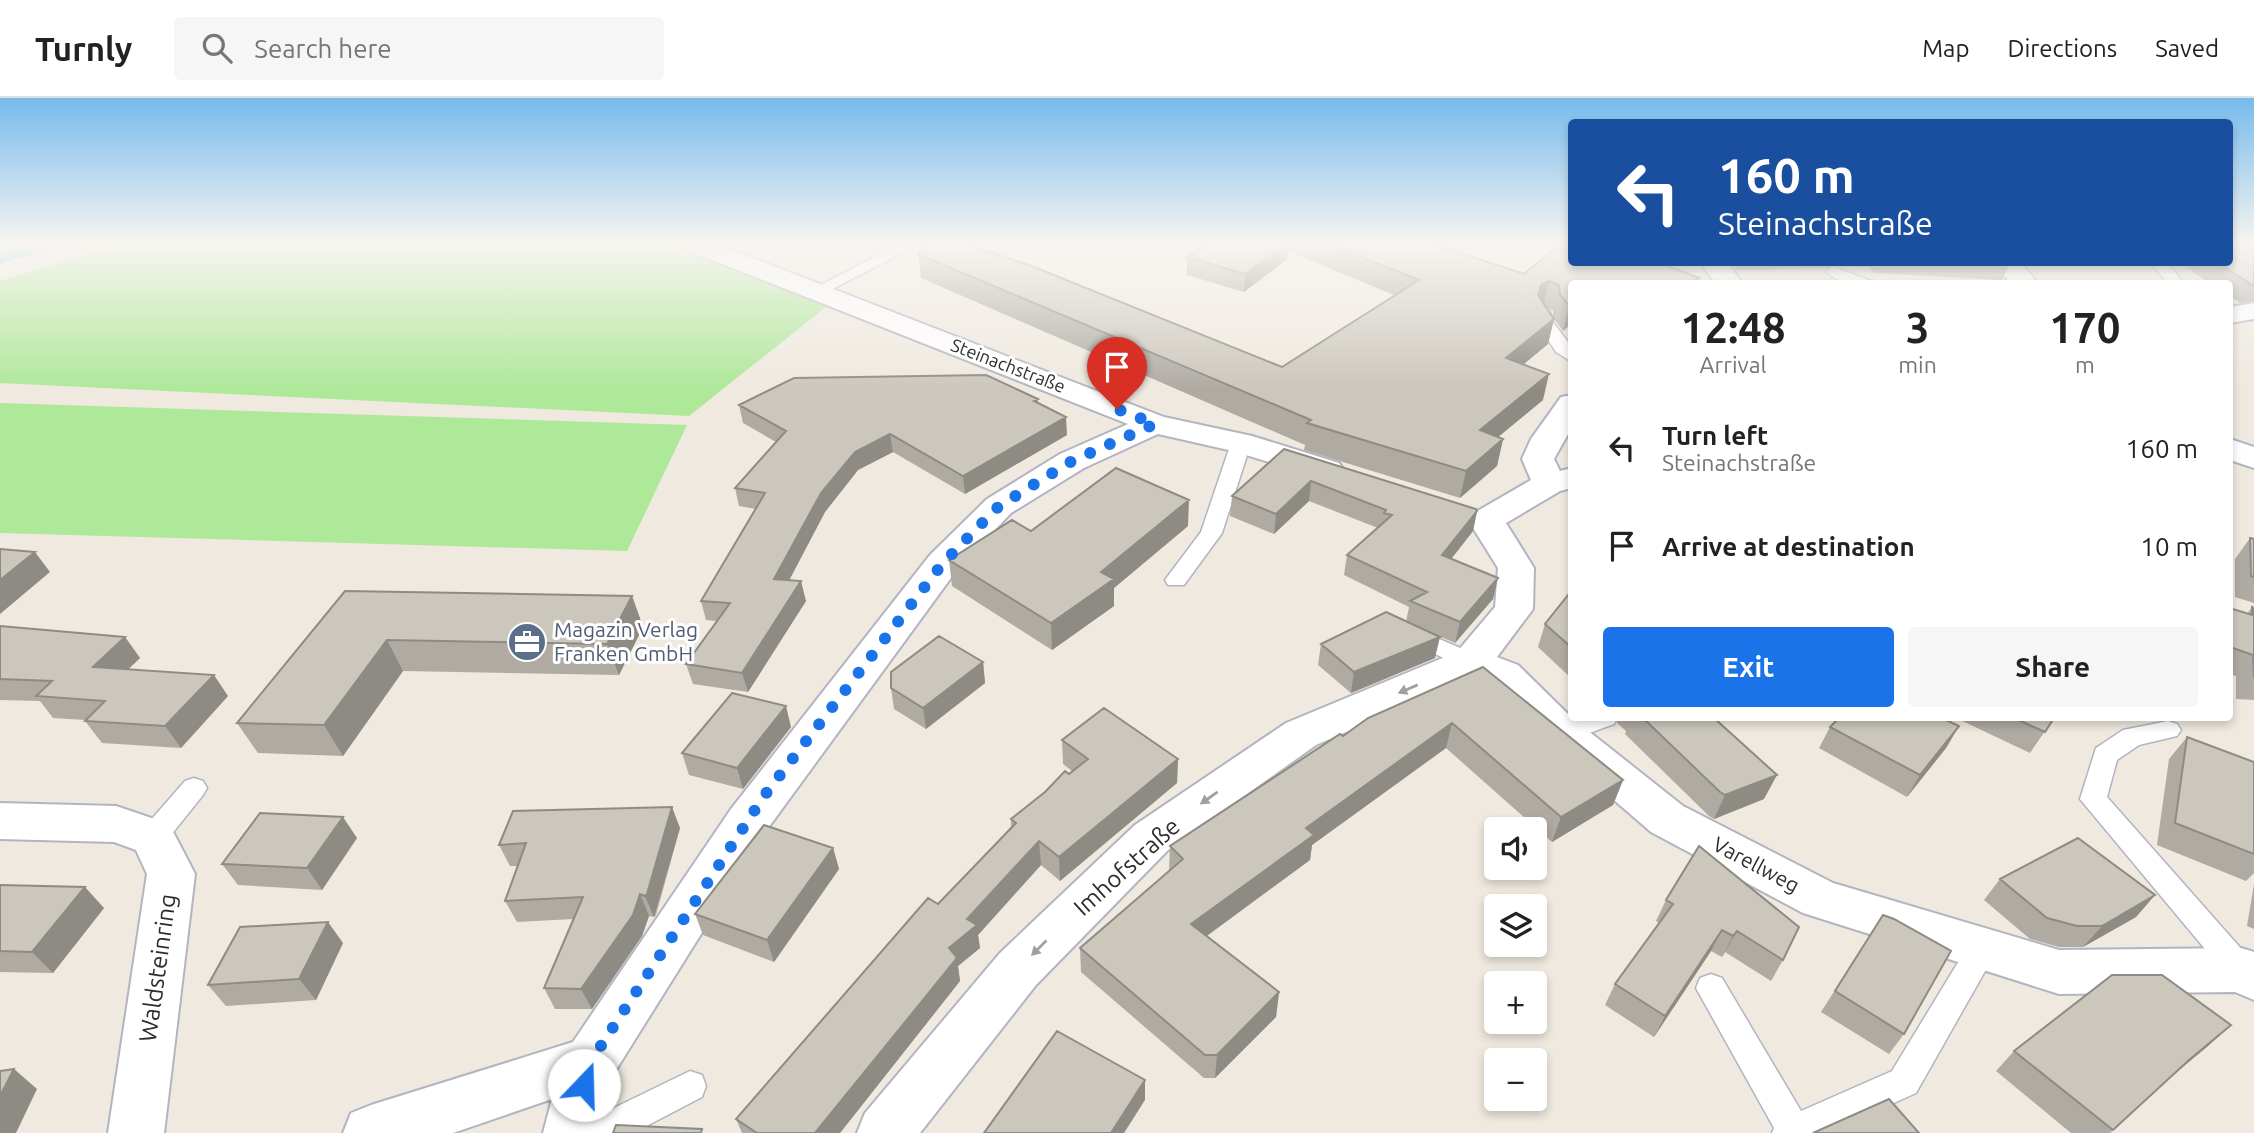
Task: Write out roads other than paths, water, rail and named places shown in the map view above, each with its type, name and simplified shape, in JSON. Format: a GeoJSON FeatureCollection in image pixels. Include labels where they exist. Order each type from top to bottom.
{"type":"FeatureCollection","features":[{"type":"Feature","properties":{"kind":"street","name":"Steinachstraße"},"geometry":{"type":"LineString","coordinates":[[823,293],[1155,424],[1241,443],[1352,478]]}},
{"type":"Feature","properties":{"kind":"street"},"geometry":{"type":"LineString","coordinates":[[2233,314],[2254,311]]}},
{"type":"Feature","properties":{"kind":"street"},"geometry":{"type":"LineString","coordinates":[[1471,663],[1514,609],[1516,568],[1474,517],[1560,480],[1538,459],[1547,439],[1568,410]]}},
{"type":"Feature","properties":{"kind":"street"},"geometry":{"type":"LineString","coordinates":[[571,1133],[591,1061],[764,796],[943,563],[999,506],[1072,461],[1155,424]]}},
{"type":"Feature","properties":{"kind":"street"},"geometry":{"type":"LineString","coordinates":[[2233,450],[2254,458]]}},
{"type":"Feature","properties":{"kind":"street","name":"Varellweg"},"geometry":{"type":"LineString","coordinates":[[1471,663],[1504,675],[1568,715]]}},
{"type":"Feature","properties":{"kind":"street","name":"Imhofstraße"},"geometry":{"type":"LineString","coordinates":[[885,1133],[1018,969],[1152,838],[1301,734],[1471,663]]}},
{"type":"Feature","properties":{"kind":"street","name":"Varellweg"},"geometry":{"type":"LineString","coordinates":[[1583,724],[1667,819],[1820,899],[2059,972],[2247,974]]}},
{"type":"Feature","properties":{"kind":"street"},"geometry":{"type":"LineString","coordinates":[[0,821],[116,824],[153,837]]}},
{"type":"Feature","properties":{"kind":"street","name":"Waldsteinring"},"geometry":{"type":"LineString","coordinates":[[136,1133],[171,874],[153,837]]}},
{"type":"Feature","properties":{"kind":"street"},"geometry":{"type":"LineString","coordinates":[[371,1133],[591,1061]]}},
{"type":"Feature","properties":{"kind":"lane"},"geometry":{"type":"LineString","coordinates":[[1544,313],[1543,320],[1568,353]]}},
{"type":"Feature","properties":{"kind":"lane"},"geometry":{"type":"LineString","coordinates":[[1176,580],[1211,533],[1241,443]]}},
{"type":"Feature","properties":{"kind":"lane"},"geometry":{"type":"LineString","coordinates":[[1389,625],[1471,663]]}},
{"type":"Feature","properties":{"kind":"lane"},"geometry":{"type":"LineString","coordinates":[[2168,730],[2132,737],[2105,755],[2093,799],[2247,974]]}},
{"type":"Feature","properties":{"kind":"lane"},"geometry":{"type":"LineString","coordinates":[[153,837],[194,788]]}},
{"type":"Feature","properties":{"kind":"lane"},"geometry":{"type":"LineString","coordinates":[[1711,988],[1792,1132],[1904,1082],[1982,950]]}},
{"type":"Feature","properties":{"kind":"lane"},"geometry":{"type":"LineString","coordinates":[[599,1133],[690,1086]]}},
{"type":"Feature","properties":{"kind":"place","name":"Magazin Verlag Franken GmbH"},"geometry":{"type":"Point","coordinates":[527,642]}}]}
